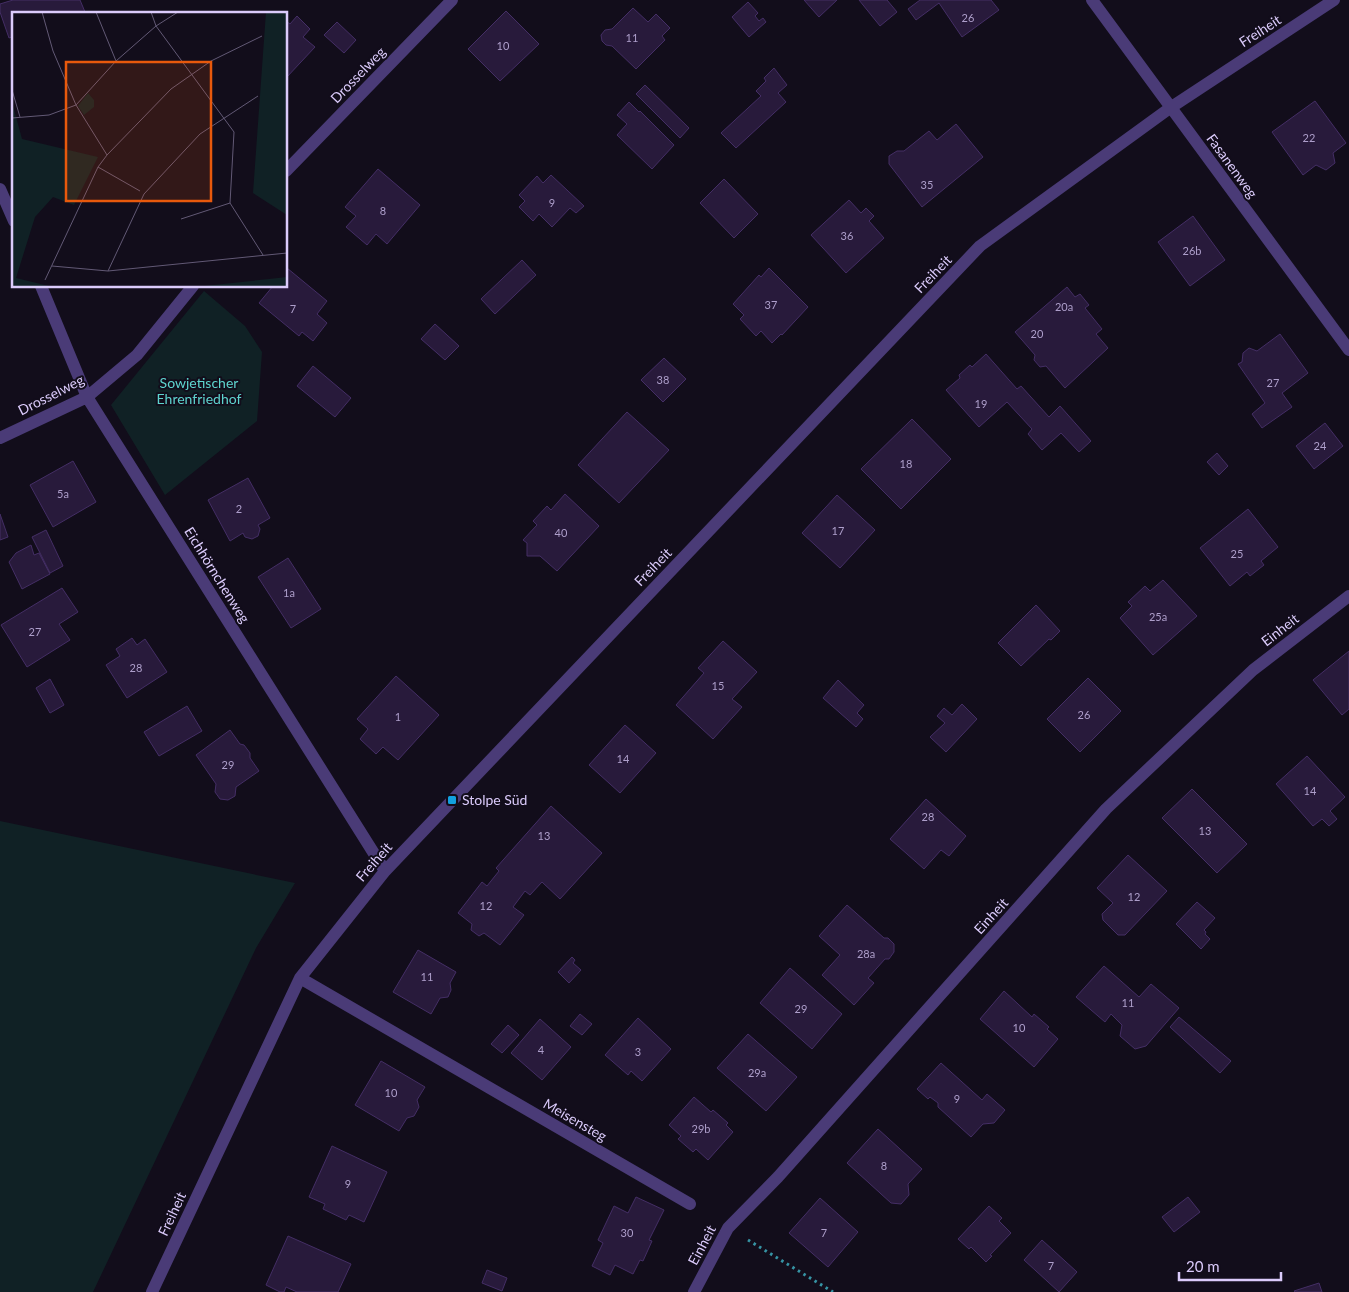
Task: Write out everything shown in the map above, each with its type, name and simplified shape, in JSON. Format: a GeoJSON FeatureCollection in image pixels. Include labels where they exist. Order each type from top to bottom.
{"type":"FeatureCollection","features":[{"type":"Feature","properties":{"kind":"street","name":"Drosselweg"},"geometry":{"type":"LineString","coordinates":[[288,169],[452,0]]}},
{"type":"Feature","properties":{"kind":"street","name":"Fasanenweg"},"geometry":{"type":"LineString","coordinates":[[1092,0],[1349,350]]}},
{"type":"Feature","properties":{"kind":"street","name":"Freiheit"},"geometry":{"type":"LineString","coordinates":[[152,1292],[300,978],[385,871],[980,246],[1170,108],[1334,0]]}},
{"type":"Feature","properties":{"kind":"street"},"geometry":{"type":"LineString","coordinates":[[0,189],[12,216]]}},
{"type":"Feature","properties":{"kind":"street","name":"Eichhörnchenweg"},"geometry":{"type":"LineString","coordinates":[[42,288],[87,396],[385,871]]}},
{"type":"Feature","properties":{"kind":"street","name":"Drosselweg"},"geometry":{"type":"LineString","coordinates":[[0,438],[87,396],[138,355],[191,288]]}},
{"type":"Feature","properties":{"kind":"street","name":"Einheit"},"geometry":{"type":"LineString","coordinates":[[694,1292],[728,1228],[778,1177],[1106,810],[1253,670],[1349,596]]}},
{"type":"Feature","properties":{"kind":"street","name":"Meisensteg"},"geometry":{"type":"LineString","coordinates":[[300,978],[690,1204]]}},
{"type":"Feature","properties":{"kind":"path"},"geometry":{"type":"LineString","coordinates":[[728,1228],[833,1292]]}},
{"type":"Feature","properties":{"kind":"green space","name":"Sowjetischer Ehrenfriedhof"},"geometry":{"type":"Polygon","coordinates":[[[204,291],[245,326],[262,352],[257,421],[165,495],[111,405],[204,291]]]}},
{"type":"Feature","properties":{"kind":"green space"},"geometry":{"type":"Polygon","coordinates":[[[0,821],[295,883],[256,948],[93,1292],[0,1292],[0,821]]]}},
{"type":"Feature","properties":{"kind":"building"},"geometry":{"type":"Polygon","coordinates":[[[13,0],[80,0],[85,12],[12,12],[12,37],[9,38],[0,12],[0,4],[13,0]]]}},
{"type":"Feature","properties":{"kind":"building"},"geometry":{"type":"Polygon","coordinates":[[[804,0],[837,0],[819,17],[804,0]]]}},
{"type":"Feature","properties":{"kind":"building"},"geometry":{"type":"Polygon","coordinates":[[[859,0],[887,0],[897,12],[880,26],[859,0]]]}},
{"type":"Feature","properties":{"kind":"building"},"geometry":{"type":"Polygon","coordinates":[[[920,0],[991,0],[999,10],[962,37],[939,3],[916,20],[908,9],[920,0]]]}},
{"type":"Feature","properties":{"kind":"building"},"geometry":{"type":"Polygon","coordinates":[[[748,2],[758,13],[755,16],[759,21],[763,18],[766,22],[749,37],[732,17],[748,2]]]}},
{"type":"Feature","properties":{"kind":"building"},"geometry":{"type":"Polygon","coordinates":[[[633,8],[648,22],[656,14],[670,28],[662,36],[665,40],[636,69],[612,46],[606,45],[602,41],[601,35],[605,30],[612,29],[633,8]]]}},
{"type":"Feature","properties":{"kind":"building"},"geometry":{"type":"Polygon","coordinates":[[[506,11],[539,44],[500,81],[468,49],[506,11]]]}},
{"type":"Feature","properties":{"kind":"building"},"geometry":{"type":"Polygon","coordinates":[[[297,16],[310,29],[303,37],[315,47],[288,76],[288,22],[290,24],[297,16]]]}},
{"type":"Feature","properties":{"kind":"building"},"geometry":{"type":"Polygon","coordinates":[[[337,22],[356,40],[344,53],[324,35],[337,22]]]}},
{"type":"Feature","properties":{"kind":"building"},"geometry":{"type":"Polygon","coordinates":[[[774,68],[787,85],[778,93],[786,102],[736,148],[721,133],[761,96],[756,91],[766,81],[764,78],[774,68]]]}},
{"type":"Feature","properties":{"kind":"building"},"geometry":{"type":"Polygon","coordinates":[[[645,85],[689,128],[680,138],[636,94],[645,85]]]}},
{"type":"Feature","properties":{"kind":"building"},"geometry":{"type":"Polygon","coordinates":[[[1315,101],[1346,143],[1333,153],[1335,163],[1326,170],[1316,165],[1303,175],[1272,132],[1315,101]]]}},
{"type":"Feature","properties":{"kind":"building"},"geometry":{"type":"Polygon","coordinates":[[[629,102],[674,145],[652,169],[617,135],[627,124],[617,115],[629,102]]]}},
{"type":"Feature","properties":{"kind":"building"},"geometry":{"type":"Polygon","coordinates":[[[956,124],[983,157],[922,207],[889,164],[889,156],[897,151],[904,151],[929,131],[937,140],[956,124]]]}},
{"type":"Feature","properties":{"kind":"building"},"geometry":{"type":"Polygon","coordinates":[[[378,169],[420,205],[387,244],[376,234],[367,245],[346,227],[356,216],[345,207],[378,169]]]}},
{"type":"Feature","properties":{"kind":"building"},"geometry":{"type":"Polygon","coordinates":[[[551,175],[584,206],[576,213],[570,208],[552,227],[539,214],[533,221],[519,207],[525,201],[519,195],[537,176],[543,183],[551,175]]]}},
{"type":"Feature","properties":{"kind":"building"},"geometry":{"type":"Polygon","coordinates":[[[724,179],[758,214],[734,238],[700,203],[724,179]]]}},
{"type":"Feature","properties":{"kind":"building"},"geometry":{"type":"Polygon","coordinates":[[[849,200],[861,213],[866,208],[874,216],[869,221],[884,238],[846,273],[811,235],[849,200]]]}},
{"type":"Feature","properties":{"kind":"building"},"geometry":{"type":"Polygon","coordinates":[[[1193,216],[1225,260],[1190,286],[1158,242],[1193,216]]]}},
{"type":"Feature","properties":{"kind":"building"},"geometry":{"type":"Polygon","coordinates":[[[522,260],[536,275],[495,314],[481,299],[522,260]]]}},
{"type":"Feature","properties":{"kind":"building"},"geometry":{"type":"Polygon","coordinates":[[[769,268],[808,307],[772,343],[761,331],[756,336],[740,319],[744,315],[733,304],[759,275],[761,277],[769,268]]]}},
{"type":"Feature","properties":{"kind":"building"},"geometry":{"type":"Polygon","coordinates":[[[288,269],[327,301],[317,314],[327,323],[313,341],[302,332],[299,336],[259,303],[271,288],[288,288],[288,269]]]}},
{"type":"Feature","properties":{"kind":"building"},"geometry":{"type":"Polygon","coordinates":[[[1067,287],[1075,297],[1080,294],[1089,305],[1085,308],[1102,329],[1096,334],[1108,348],[1065,388],[1046,366],[1040,367],[1034,360],[1035,355],[1015,332],[1067,287]]]}},
{"type":"Feature","properties":{"kind":"building"},"geometry":{"type":"Polygon","coordinates":[[[435,324],[459,346],[445,360],[421,339],[435,324]]]}},
{"type":"Feature","properties":{"kind":"building"},"geometry":{"type":"Polygon","coordinates":[[[1280,334],[1308,373],[1282,393],[1292,407],[1262,428],[1252,414],[1265,403],[1238,364],[1242,362],[1243,353],[1249,348],[1257,351],[1280,334]]]}},
{"type":"Feature","properties":{"kind":"building"},"geometry":{"type":"Polygon","coordinates":[[[986,354],[1017,389],[1021,386],[1049,417],[1060,406],[1091,441],[1079,452],[1061,433],[1042,450],[1028,434],[1032,429],[1007,402],[979,427],[946,390],[960,378],[959,375],[970,365],[972,367],[986,354]]]}},
{"type":"Feature","properties":{"kind":"building"},"geometry":{"type":"Polygon","coordinates":[[[664,358],[686,379],[663,402],[641,380],[664,358]]]}},
{"type":"Feature","properties":{"kind":"building"},"geometry":{"type":"Polygon","coordinates":[[[313,366],[351,398],[335,417],[297,386],[313,366]]]}},
{"type":"Feature","properties":{"kind":"building"},"geometry":{"type":"Polygon","coordinates":[[[627,412],[669,450],[619,503],[578,465],[627,412]]]}},
{"type":"Feature","properties":{"kind":"building"},"geometry":{"type":"Polygon","coordinates":[[[912,419],[951,459],[901,509],[861,469],[912,419]]]}},
{"type":"Feature","properties":{"kind":"building"},"geometry":{"type":"Polygon","coordinates":[[[1325,423],[1343,446],[1314,469],[1296,446],[1325,423]]]}},
{"type":"Feature","properties":{"kind":"building"},"geometry":{"type":"Polygon","coordinates":[[[1217,453],[1228,466],[1219,475],[1207,462],[1217,453]]]}},
{"type":"Feature","properties":{"kind":"building"},"geometry":{"type":"Polygon","coordinates":[[[73,461],[96,502],[53,527],[30,485],[73,461]]]}},
{"type":"Feature","properties":{"kind":"building"},"geometry":{"type":"Polygon","coordinates":[[[248,478],[270,518],[258,525],[260,529],[258,536],[252,539],[245,537],[243,533],[230,541],[208,500],[248,478]]]}},
{"type":"Feature","properties":{"kind":"building"},"geometry":{"type":"Polygon","coordinates":[[[565,494],[599,526],[557,571],[540,556],[527,556],[527,543],[523,540],[537,525],[533,521],[547,506],[551,510],[565,494]]]}},
{"type":"Feature","properties":{"kind":"building"},"geometry":{"type":"Polygon","coordinates":[[[837,495],[875,530],[840,568],[802,533],[837,495]]]}},
{"type":"Feature","properties":{"kind":"building"},"geometry":{"type":"Polygon","coordinates":[[[1248,509],[1278,547],[1261,561],[1264,565],[1250,576],[1247,572],[1230,586],[1200,548],[1248,509]]]}},
{"type":"Feature","properties":{"kind":"building"},"geometry":{"type":"Polygon","coordinates":[[[0,514],[8,537],[0,540],[0,514]]]}},
{"type":"Feature","properties":{"kind":"building"},"geometry":{"type":"Polygon","coordinates":[[[46,530],[63,566],[50,573],[32,537],[46,530]]]}},
{"type":"Feature","properties":{"kind":"building"},"geometry":{"type":"Polygon","coordinates":[[[31,545],[34,555],[39,553],[50,574],[22,589],[9,562],[16,553],[31,545]]]}},
{"type":"Feature","properties":{"kind":"building"},"geometry":{"type":"Polygon","coordinates":[[[288,558],[321,609],[291,628],[258,577],[288,558]]]}},
{"type":"Feature","properties":{"kind":"building"},"geometry":{"type":"Polygon","coordinates":[[[1163,580],[1197,616],[1153,655],[1120,618],[1132,606],[1128,602],[1145,586],[1150,591],[1163,580]]]}},
{"type":"Feature","properties":{"kind":"building"},"geometry":{"type":"Polygon","coordinates":[[[62,588],[78,612],[59,624],[70,640],[27,667],[1,625],[62,588]]]}},
{"type":"Feature","properties":{"kind":"building"},"geometry":{"type":"Polygon","coordinates":[[[1036,605],[1060,631],[1021,666],[998,643],[1036,605]]]}},
{"type":"Feature","properties":{"kind":"building"},"geometry":{"type":"Polygon","coordinates":[[[132,638],[137,645],[145,639],[167,672],[127,698],[106,665],[120,656],[116,649],[132,638]]]}},
{"type":"Feature","properties":{"kind":"building"},"geometry":{"type":"Polygon","coordinates":[[[723,641],[757,672],[732,699],[742,707],[713,739],[676,705],[704,673],[698,668],[723,641]]]}},
{"type":"Feature","properties":{"kind":"building"},"geometry":{"type":"Polygon","coordinates":[[[1349,651],[1349,709],[1342,715],[1313,680],[1349,651]]]}},
{"type":"Feature","properties":{"kind":"building"},"geometry":{"type":"Polygon","coordinates":[[[396,676],[439,715],[398,760],[383,747],[376,754],[360,739],[368,729],[357,719],[396,676]]]}},
{"type":"Feature","properties":{"kind":"building"},"geometry":{"type":"Polygon","coordinates":[[[1088,678],[1121,711],[1080,752],[1047,719],[1088,678]]]}},
{"type":"Feature","properties":{"kind":"building"},"geometry":{"type":"Polygon","coordinates":[[[50,679],[64,705],[50,713],[36,688],[50,679]]]}},
{"type":"Feature","properties":{"kind":"building"},"geometry":{"type":"Polygon","coordinates":[[[838,680],[864,705],[857,713],[863,719],[856,727],[823,698],[838,680]]]}},
{"type":"Feature","properties":{"kind":"building"},"geometry":{"type":"Polygon","coordinates":[[[962,704],[977,719],[946,752],[930,737],[945,723],[937,716],[944,708],[952,715],[962,704]]]}},
{"type":"Feature","properties":{"kind":"building"},"geometry":{"type":"Polygon","coordinates":[[[187,706],[202,731],[159,756],[144,732],[187,706]]]}},
{"type":"Feature","properties":{"kind":"building"},"geometry":{"type":"Polygon","coordinates":[[[625,725],[656,753],[620,793],[589,765],[625,725]]]}},
{"type":"Feature","properties":{"kind":"building"},"geometry":{"type":"Polygon","coordinates":[[[230,730],[240,744],[244,745],[250,753],[250,758],[259,771],[236,787],[235,796],[228,800],[220,799],[215,792],[216,784],[196,755],[230,730]]]}},
{"type":"Feature","properties":{"kind":"building"},"geometry":{"type":"Polygon","coordinates":[[[1307,756],[1345,797],[1330,811],[1337,819],[1329,826],[1322,819],[1313,826],[1276,784],[1307,756]]]}},
{"type":"Feature","properties":{"kind":"building"},"geometry":{"type":"Polygon","coordinates":[[[1192,789],[1247,844],[1217,873],[1162,818],[1192,789]]]}},
{"type":"Feature","properties":{"kind":"building"},"geometry":{"type":"Polygon","coordinates":[[[926,799],[966,836],[949,856],[941,850],[924,869],[890,839],[926,799]]]}},
{"type":"Feature","properties":{"kind":"building"},"geometry":{"type":"Polygon","coordinates":[[[551,806],[602,853],[560,899],[542,882],[530,895],[525,891],[513,907],[524,915],[500,945],[484,933],[479,936],[471,930],[472,924],[458,913],[482,882],[487,886],[499,871],[496,868],[551,806]]]}},
{"type":"Feature","properties":{"kind":"building"},"geometry":{"type":"Polygon","coordinates":[[[1128,855],[1167,891],[1125,935],[1118,935],[1103,920],[1102,914],[1113,903],[1097,888],[1128,855]]]}},
{"type":"Feature","properties":{"kind":"building"},"geometry":{"type":"Polygon","coordinates":[[[1197,902],[1215,918],[1204,930],[1210,939],[1201,949],[1176,924],[1197,902]]]}},
{"type":"Feature","properties":{"kind":"building"},"geometry":{"type":"Polygon","coordinates":[[[847,905],[884,938],[888,938],[894,944],[894,952],[889,959],[885,959],[868,978],[874,983],[854,1005],[822,975],[840,955],[819,936],[847,905]]]}},
{"type":"Feature","properties":{"kind":"building"},"geometry":{"type":"Polygon","coordinates":[[[418,950],[456,972],[450,983],[451,990],[448,997],[440,998],[431,1014],[393,992],[418,950]]]}},
{"type":"Feature","properties":{"kind":"building"},"geometry":{"type":"Polygon","coordinates":[[[572,957],[575,960],[573,963],[581,970],[569,983],[558,972],[572,957]]]}},
{"type":"Feature","properties":{"kind":"building"},"geometry":{"type":"Polygon","coordinates":[[[1104,966],[1139,997],[1151,984],[1179,1008],[1146,1046],[1135,1049],[1120,1036],[1122,1025],[1111,1014],[1105,1022],[1076,997],[1104,966]]]}},
{"type":"Feature","properties":{"kind":"building"},"geometry":{"type":"Polygon","coordinates":[[[790,968],[842,1014],[812,1049],[760,1003],[790,968]]]}},
{"type":"Feature","properties":{"kind":"building"},"geometry":{"type":"Polygon","coordinates":[[[1004,991],[1032,1017],[1034,1014],[1049,1027],[1047,1029],[1058,1039],[1034,1067],[980,1019],[1004,991]]]}},
{"type":"Feature","properties":{"kind":"building"},"geometry":{"type":"Polygon","coordinates":[[[580,1014],[592,1024],[582,1035],[570,1026],[580,1014]]]}},
{"type":"Feature","properties":{"kind":"building"},"geometry":{"type":"Polygon","coordinates":[[[1179,1017],[1231,1061],[1220,1073],[1170,1027],[1179,1017]]]}},
{"type":"Feature","properties":{"kind":"building"},"geometry":{"type":"Polygon","coordinates":[[[638,1018],[671,1049],[642,1081],[631,1071],[628,1075],[605,1055],[638,1018]]]}},
{"type":"Feature","properties":{"kind":"building"},"geometry":{"type":"Polygon","coordinates":[[[540,1019],[571,1047],[542,1080],[511,1053],[540,1019]]]}},
{"type":"Feature","properties":{"kind":"building"},"geometry":{"type":"Polygon","coordinates":[[[508,1025],[519,1035],[502,1053],[491,1044],[508,1025]]]}},
{"type":"Feature","properties":{"kind":"building"},"geometry":{"type":"Polygon","coordinates":[[[748,1034],[797,1077],[766,1111],[717,1068],[748,1034]]]}},
{"type":"Feature","properties":{"kind":"building"},"geometry":{"type":"Polygon","coordinates":[[[381,1061],[425,1087],[417,1100],[419,1107],[414,1116],[407,1118],[399,1131],[355,1105],[381,1061]]]}},
{"type":"Feature","properties":{"kind":"building"},"geometry":{"type":"Polygon","coordinates":[[[941,1063],[982,1100],[987,1094],[1005,1110],[994,1123],[983,1124],[971,1137],[938,1107],[938,1103],[930,1097],[928,1099],[917,1089],[941,1063]]]}},
{"type":"Feature","properties":{"kind":"building"},"geometry":{"type":"Polygon","coordinates":[[[694,1097],[711,1112],[713,1110],[728,1123],[726,1125],[733,1132],[708,1160],[696,1149],[693,1152],[678,1139],[681,1136],[669,1125],[694,1097]]]}},
{"type":"Feature","properties":{"kind":"building"},"geometry":{"type":"Polygon","coordinates":[[[878,1129],[922,1169],[908,1184],[909,1195],[901,1204],[891,1203],[847,1163],[878,1129]]]}},
{"type":"Feature","properties":{"kind":"building"},"geometry":{"type":"Polygon","coordinates":[[[332,1146],[387,1172],[364,1222],[349,1215],[346,1220],[323,1209],[325,1204],[309,1197],[332,1146]]]}},
{"type":"Feature","properties":{"kind":"building"},"geometry":{"type":"Polygon","coordinates":[[[636,1197],[664,1210],[649,1240],[652,1241],[643,1261],[640,1260],[633,1274],[615,1265],[610,1275],[592,1266],[603,1243],[598,1240],[614,1206],[628,1213],[636,1197]]]}},
{"type":"Feature","properties":{"kind":"building"},"geometry":{"type":"Polygon","coordinates":[[[1188,1197],[1200,1212],[1174,1232],[1162,1217],[1188,1197]]]}},
{"type":"Feature","properties":{"kind":"building"},"geometry":{"type":"Polygon","coordinates":[[[820,1198],[858,1232],[828,1267],[789,1233],[820,1198]]]}},
{"type":"Feature","properties":{"kind":"building"},"geometry":{"type":"Polygon","coordinates":[[[989,1206],[1002,1218],[999,1221],[1011,1233],[990,1255],[992,1256],[986,1262],[971,1247],[969,1249],[958,1239],[989,1206]]]}},
{"type":"Feature","properties":{"kind":"building"},"geometry":{"type":"Polygon","coordinates":[[[288,1236],[351,1264],[338,1292],[297,1292],[286,1287],[284,1292],[280,1292],[266,1285],[288,1236]]]}},
{"type":"Feature","properties":{"kind":"building"},"geometry":{"type":"Polygon","coordinates":[[[1042,1240],[1077,1272],[1059,1292],[1024,1260],[1042,1240]]]}},
{"type":"Feature","properties":{"kind":"building"},"geometry":{"type":"Polygon","coordinates":[[[487,1270],[507,1278],[502,1291],[482,1283],[487,1270]]]}},
{"type":"Feature","properties":{"kind":"building"},"geometry":{"type":"Polygon","coordinates":[[[1319,1283],[1322,1292],[1294,1291],[1319,1283]]]}},
{"type":"Feature","properties":{"kind":"place","name":"Stolpe Süd"},"geometry":{"type":"Point","coordinates":[452,800]}}]}
